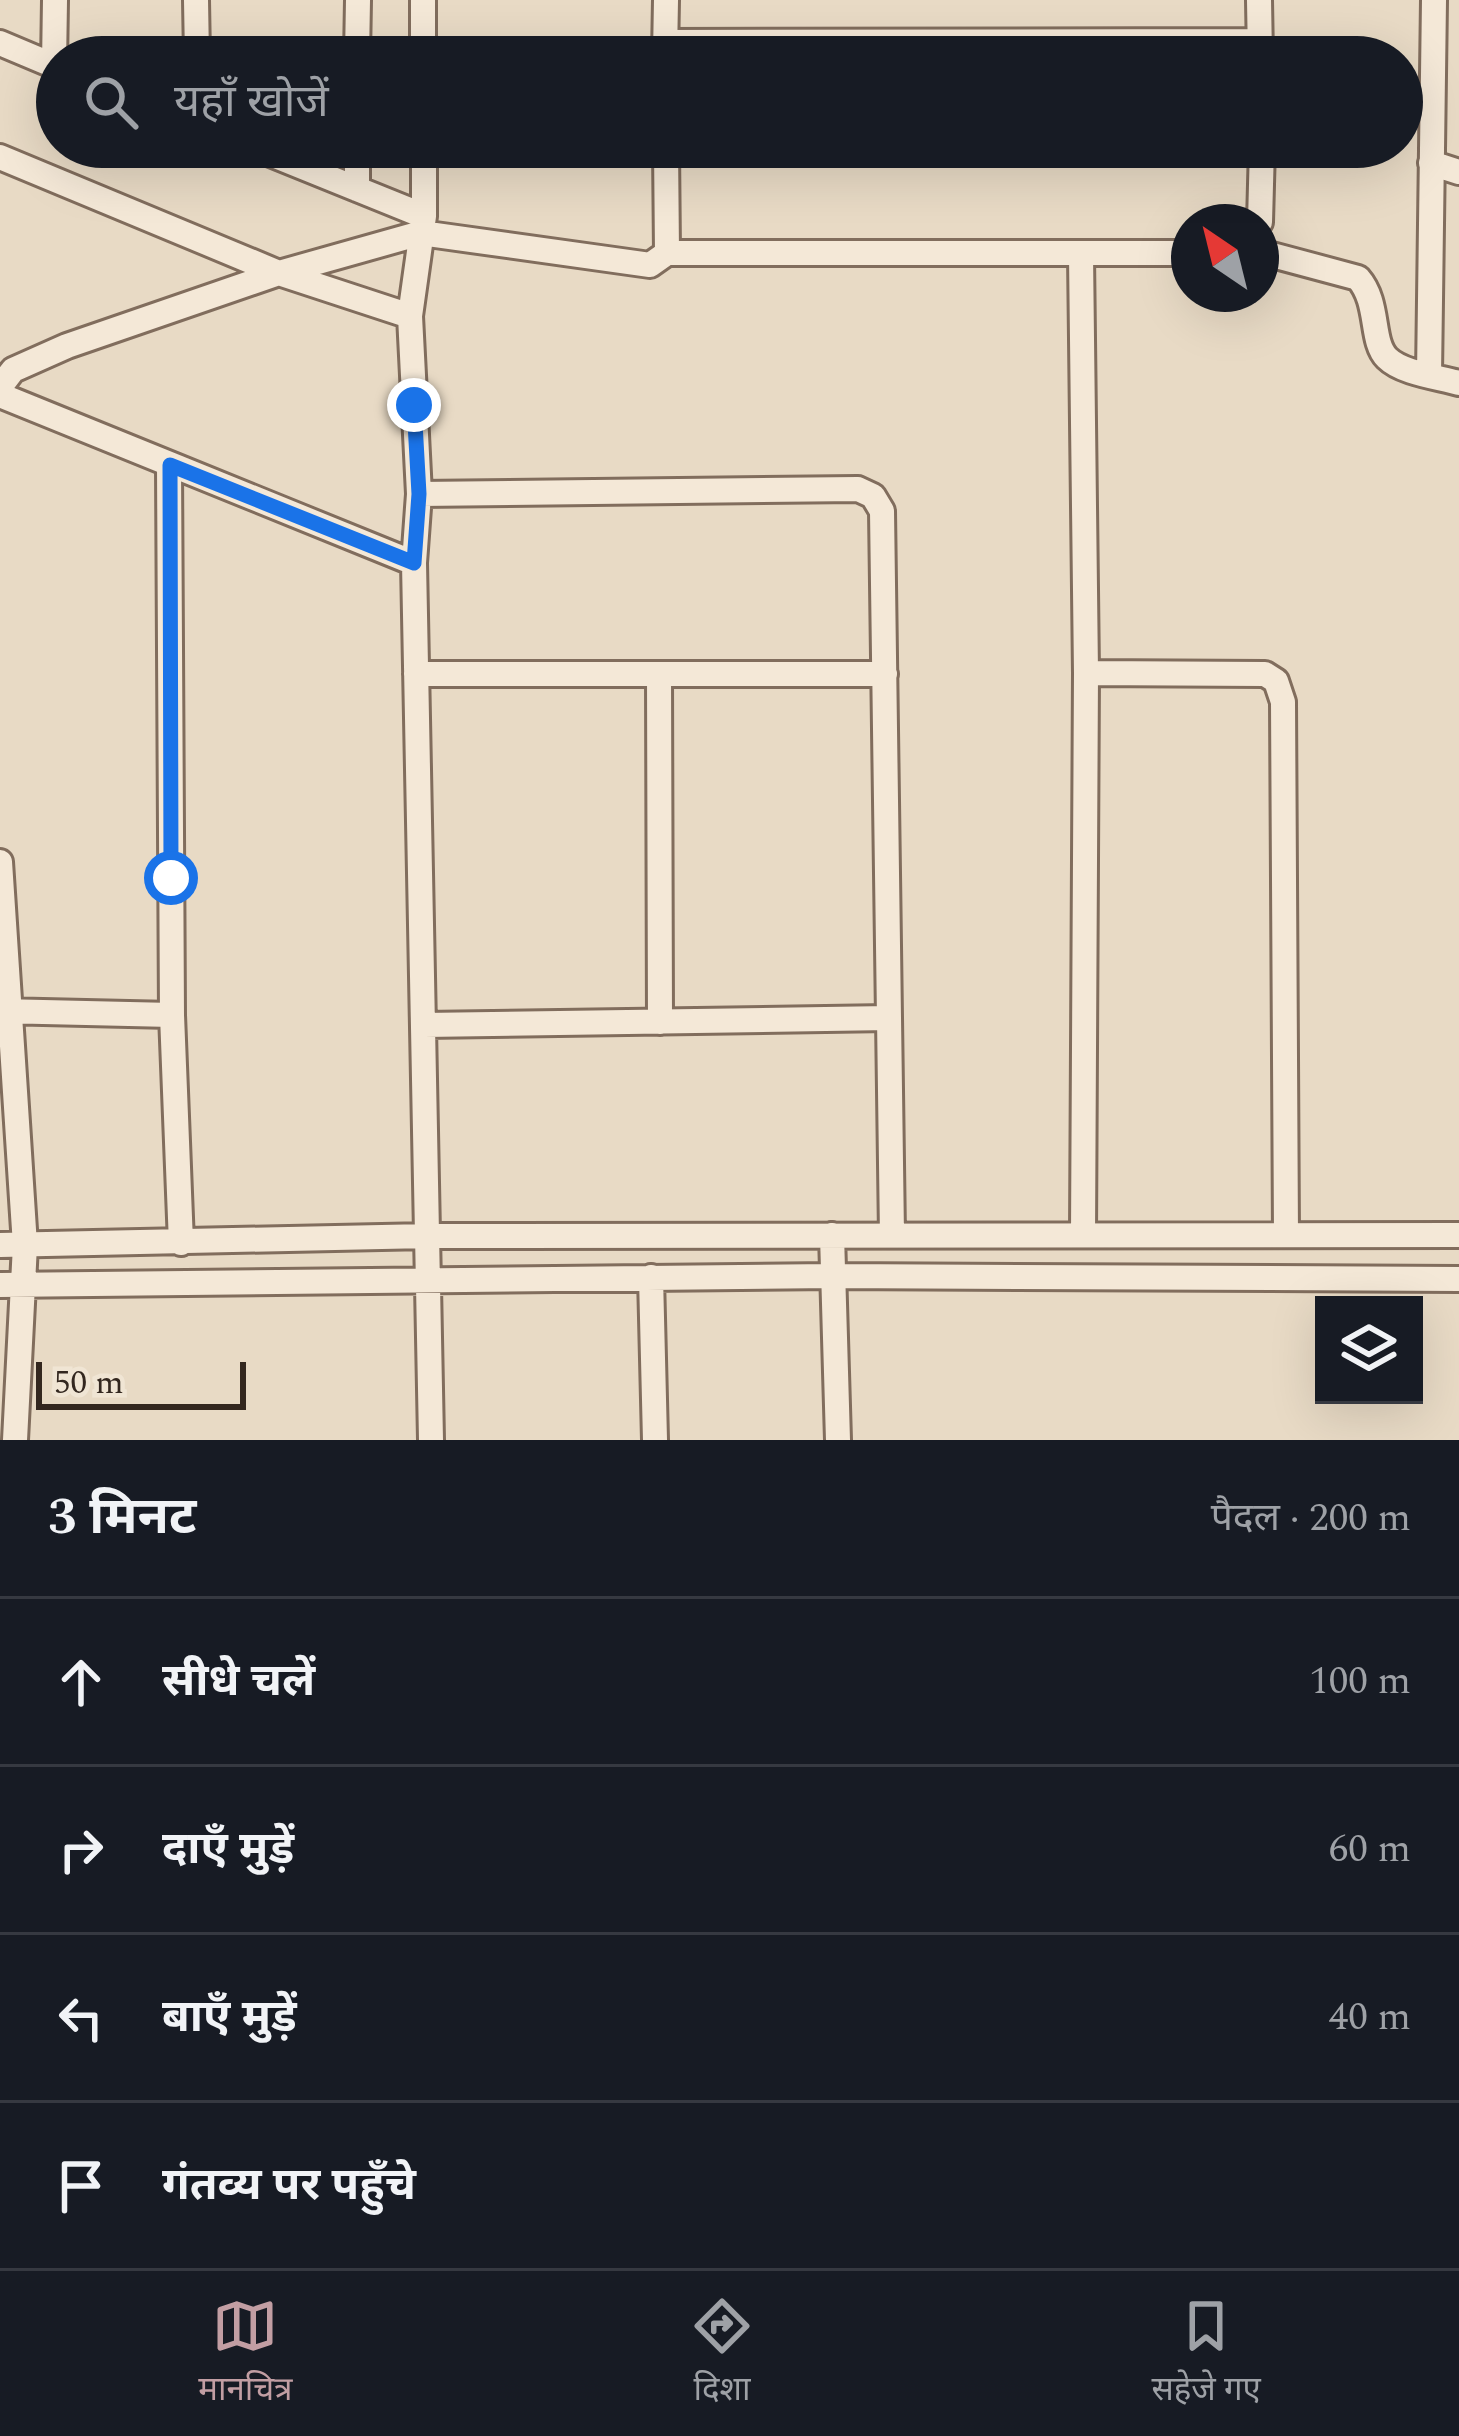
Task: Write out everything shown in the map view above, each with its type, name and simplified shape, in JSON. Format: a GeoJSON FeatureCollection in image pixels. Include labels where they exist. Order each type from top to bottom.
{"type":"FeatureCollection","features":[{"type":"Feature","properties":{"kind":"street"},"geometry":{"type":"LineString","coordinates":[[55,0],[56,36]]}},
{"type":"Feature","properties":{"kind":"street"},"geometry":{"type":"LineString","coordinates":[[196,0],[197,36]]}},
{"type":"Feature","properties":{"kind":"street"},"geometry":{"type":"LineString","coordinates":[[358,0],[358,36]]}},
{"type":"Feature","properties":{"kind":"street"},"geometry":{"type":"LineString","coordinates":[[423,0],[423,36]]}},
{"type":"Feature","properties":{"kind":"street"},"geometry":{"type":"LineString","coordinates":[[665,36],[666,0]]}},
{"type":"Feature","properties":{"kind":"street"},"geometry":{"type":"LineString","coordinates":[[1259,0],[1259,36]]}},
{"type":"Feature","properties":{"kind":"street"},"geometry":{"type":"LineString","coordinates":[[1429,375],[1433,0]]}},
{"type":"Feature","properties":{"kind":"street"},"geometry":{"type":"LineString","coordinates":[[0,43],[36,58]]}},
{"type":"Feature","properties":{"kind":"street"},"geometry":{"type":"LineString","coordinates":[[0,157],[279,273],[410,316]]}},
{"type":"Feature","properties":{"kind":"street"},"geometry":{"type":"LineString","coordinates":[[1431,164],[1459,172]]}},
{"type":"Feature","properties":{"kind":"street"},"geometry":{"type":"LineString","coordinates":[[303,168],[423,225],[650,265],[667,253],[1171,253]]}},
{"type":"Feature","properties":{"kind":"street"},"geometry":{"type":"LineString","coordinates":[[356,190],[357,168]]}},
{"type":"Feature","properties":{"kind":"street"},"geometry":{"type":"LineString","coordinates":[[424,168],[423,225],[410,316],[419,494],[414,563],[430,1440]]}},
{"type":"Feature","properties":{"kind":"street"},"geometry":{"type":"LineString","coordinates":[[666,168],[667,253]]}},
{"type":"Feature","properties":{"kind":"street"},"geometry":{"type":"LineString","coordinates":[[1260,204],[1261,168]]}},
{"type":"Feature","properties":{"kind":"street"},"geometry":{"type":"LineString","coordinates":[[414,563],[0,391],[13,370],[67,346],[423,225]]}},
{"type":"Feature","properties":{"kind":"street"},"geometry":{"type":"LineString","coordinates":[[1081,255],[1086,673],[1083,1235]]}},
{"type":"Feature","properties":{"kind":"street"},"geometry":{"type":"LineString","coordinates":[[1279,257],[1358,278],[1373,303],[1380,348],[1388,361],[1459,382]]}},
{"type":"Feature","properties":{"kind":"street"},"geometry":{"type":"LineString","coordinates":[[170,465],[172,1016],[181,1243]]}},
{"type":"Feature","properties":{"kind":"street"},"geometry":{"type":"LineString","coordinates":[[419,494],[858,489],[873,496],[882,512],[892,1235]]}},
{"type":"Feature","properties":{"kind":"street"},"geometry":{"type":"LineString","coordinates":[[1086,673],[1265,674],[1276,681],[1283,702],[1286,1235]]}},
{"type":"Feature","properties":{"kind":"street"},"geometry":{"type":"LineString","coordinates":[[416,674],[885,674]]}},
{"type":"Feature","properties":{"kind":"street"},"geometry":{"type":"LineString","coordinates":[[659,674],[660,1022]]}},
{"type":"Feature","properties":{"kind":"street"},"geometry":{"type":"LineString","coordinates":[[0,862],[13,1285],[9,1414],[15,1440]]}},
{"type":"Feature","properties":{"kind":"street"},"geometry":{"type":"LineString","coordinates":[[5,1011],[172,1016]]}},
{"type":"Feature","properties":{"kind":"street"},"geometry":{"type":"LineString","coordinates":[[424,1025],[889,1018]]}},
{"type":"Feature","properties":{"kind":"street"},"geometry":{"type":"LineString","coordinates":[[832,1235],[838,1440]]}},
{"type":"Feature","properties":{"kind":"street"},"geometry":{"type":"LineString","coordinates":[[12,1245],[428,1236],[1459,1235]]}},
{"type":"Feature","properties":{"kind":"street"},"geometry":{"type":"LineString","coordinates":[[13,1285],[832,1276],[1459,1279]]}},
{"type":"Feature","properties":{"kind":"street"},"geometry":{"type":"LineString","coordinates":[[651,1277],[655,1440]]}},
{"type":"Feature","properties":{"kind":"route"},"geometry":{"type":"LineString","coordinates":[[171,878],[170,465],[414,563],[419,494],[414,405]]}}]}
